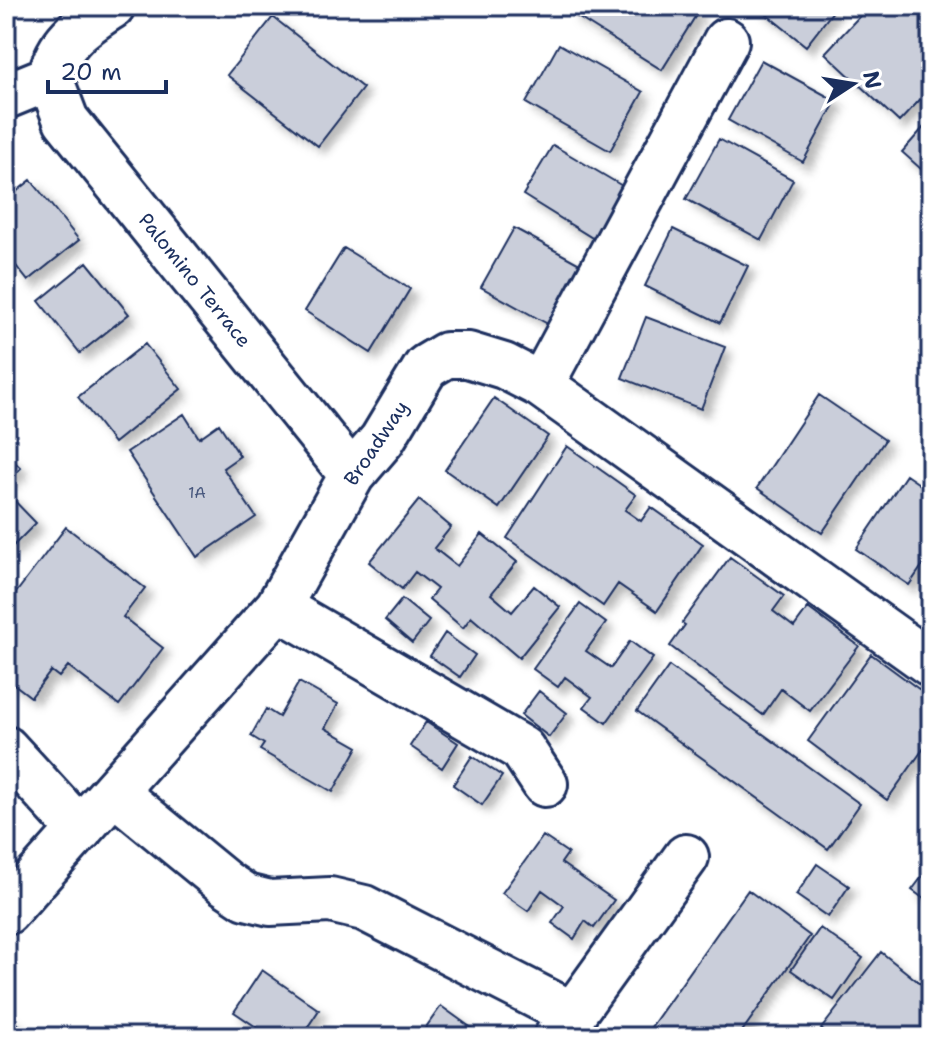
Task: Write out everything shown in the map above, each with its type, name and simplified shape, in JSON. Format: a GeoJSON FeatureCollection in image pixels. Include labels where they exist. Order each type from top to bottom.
{"type":"FeatureCollection","features":[{"type":"Feature","properties":{"kind":"street"},"geometry":{"type":"LineString","coordinates":[[6,96],[50,78],[54,59],[65,42],[112,6]]}},
{"type":"Feature","properties":{"kind":"street"},"geometry":{"type":"LineString","coordinates":[[541,385],[726,41]]}},
{"type":"Feature","properties":{"kind":"street","name":"Palomino Terrace"},"geometry":{"type":"LineString","coordinates":[[50,78],[66,120],[352,475]]}},
{"type":"Feature","properties":{"kind":"street","name":"Broadway"},"geometry":{"type":"LineString","coordinates":[[6,912],[278,607],[352,475],[382,440],[426,367],[446,355],[468,355],[492,362],[541,385],[931,664]]}},
{"type":"Feature","properties":{"kind":"street"},"geometry":{"type":"LineString","coordinates":[[278,607],[522,749],[545,784]]}},
{"type":"Feature","properties":{"kind":"street"},"geometry":{"type":"LineString","coordinates":[[6,749],[80,830]]}},
{"type":"Feature","properties":{"kind":"street"},"geometry":{"type":"LineString","coordinates":[[114,792],[246,897],[270,903],[330,900],[364,908],[564,1026],[686,857]]}},
{"type":"Feature","properties":{"kind":"building"},"geometry":{"type":"Polygon","coordinates":[[[575,6],[689,6],[698,12],[662,70],[571,13],[575,6]]]}},
{"type":"Feature","properties":{"kind":"building"},"geometry":{"type":"Polygon","coordinates":[[[756,6],[837,6],[806,46],[756,6]]]}},
{"type":"Feature","properties":{"kind":"building"},"geometry":{"type":"Polygon","coordinates":[[[869,6],[913,6],[931,23],[931,88],[899,122],[825,53],[869,6]]]}},
{"type":"Feature","properties":{"kind":"building"},"geometry":{"type":"Polygon","coordinates":[[[273,17],[363,88],[318,146],[227,75],[273,17]]]}},
{"type":"Feature","properties":{"kind":"building"},"geometry":{"type":"Polygon","coordinates":[[[559,44],[643,92],[610,151],[526,103],[559,44]]]}},
{"type":"Feature","properties":{"kind":"building"},"geometry":{"type":"Polygon","coordinates":[[[761,60],[836,101],[803,162],[728,120],[761,60]]]}},
{"type":"Feature","properties":{"kind":"building"},"geometry":{"type":"Polygon","coordinates":[[[931,119],[931,178],[902,152],[931,119]]]}},
{"type":"Feature","properties":{"kind":"building"},"geometry":{"type":"Polygon","coordinates":[[[719,139],[793,180],[761,240],[686,199],[719,139]]]}},
{"type":"Feature","properties":{"kind":"building"},"geometry":{"type":"Polygon","coordinates":[[[553,145],[624,187],[594,239],[523,195],[553,145]]]}},
{"type":"Feature","properties":{"kind":"building"},"geometry":{"type":"Polygon","coordinates":[[[31,180],[79,240],[28,281],[6,253],[6,200],[31,180]]]}},
{"type":"Feature","properties":{"kind":"building"},"geometry":{"type":"Polygon","coordinates":[[[514,228],[587,268],[555,328],[481,287],[514,228]]]}},
{"type":"Feature","properties":{"kind":"building"},"geometry":{"type":"Polygon","coordinates":[[[673,229],[748,266],[720,323],[645,286],[673,229]]]}},
{"type":"Feature","properties":{"kind":"building"},"geometry":{"type":"Polygon","coordinates":[[[344,248],[410,289],[371,353],[305,311],[344,248]]]}},
{"type":"Feature","properties":{"kind":"building"},"geometry":{"type":"Polygon","coordinates":[[[87,262],[129,314],[80,353],[39,301],[87,262]]]}},
{"type":"Feature","properties":{"kind":"building"},"geometry":{"type":"Polygon","coordinates":[[[646,317],[725,347],[701,409],[622,378],[646,317]]]}},
{"type":"Feature","properties":{"kind":"building"},"geometry":{"type":"Polygon","coordinates":[[[145,344],[181,389],[114,443],[78,397],[145,344]]]}},
{"type":"Feature","properties":{"kind":"building"},"geometry":{"type":"Polygon","coordinates":[[[819,395],[885,440],[822,533],[757,488],[819,395]]]}},
{"type":"Feature","properties":{"kind":"building"},"geometry":{"type":"Polygon","coordinates":[[[494,398],[548,436],[499,508],[445,470],[494,398]]]}},
{"type":"Feature","properties":{"kind":"building"},"geometry":{"type":"Polygon","coordinates":[[[184,414],[199,438],[219,424],[240,456],[223,468],[256,517],[197,557],[127,452],[184,414]]]}},
{"type":"Feature","properties":{"kind":"building"},"geometry":{"type":"Polygon","coordinates":[[[567,446],[636,495],[625,510],[641,521],[651,507],[703,544],[657,611],[618,584],[603,606],[507,538],[567,446]]]}},
{"type":"Feature","properties":{"kind":"building"},"geometry":{"type":"Polygon","coordinates":[[[6,454],[21,468],[6,483],[6,454]]]}},
{"type":"Feature","properties":{"kind":"building"},"geometry":{"type":"Polygon","coordinates":[[[906,475],[931,492],[931,553],[909,585],[856,549],[906,475]]]}},
{"type":"Feature","properties":{"kind":"building"},"geometry":{"type":"Polygon","coordinates":[[[6,492],[36,523],[6,553],[6,492]]]}},
{"type":"Feature","properties":{"kind":"building"},"geometry":{"type":"Polygon","coordinates":[[[419,500],[451,527],[434,548],[457,566],[482,534],[517,562],[491,594],[512,612],[534,586],[560,607],[519,658],[471,617],[463,628],[429,599],[437,589],[415,572],[402,589],[369,562],[419,500]]]}},
{"type":"Feature","properties":{"kind":"building"},"geometry":{"type":"Polygon","coordinates":[[[66,527],[145,588],[123,617],[163,648],[119,705],[68,666],[59,677],[51,671],[31,697],[6,678],[6,606],[66,527]]]}},
{"type":"Feature","properties":{"kind":"building"},"geometry":{"type":"Polygon","coordinates":[[[730,557],[784,596],[773,611],[794,627],[808,608],[859,646],[810,711],[781,689],[763,715],[670,646],[685,625],[682,623],[730,557]]]}},
{"type":"Feature","properties":{"kind":"building"},"geometry":{"type":"Polygon","coordinates":[[[402,599],[429,621],[412,643],[385,620],[402,599]]]}},
{"type":"Feature","properties":{"kind":"building"},"geometry":{"type":"Polygon","coordinates":[[[580,604],[606,623],[586,651],[611,668],[630,641],[653,658],[606,723],[584,707],[592,697],[565,677],[558,687],[533,669],[580,604]]]}},
{"type":"Feature","properties":{"kind":"building"},"geometry":{"type":"Polygon","coordinates":[[[445,633],[475,655],[460,677],[430,656],[445,633]]]}},
{"type":"Feature","properties":{"kind":"building"},"geometry":{"type":"Polygon","coordinates":[[[871,654],[931,698],[931,738],[887,800],[808,741],[871,654]]]}},
{"type":"Feature","properties":{"kind":"building"},"geometry":{"type":"Polygon","coordinates":[[[669,666],[860,804],[828,849],[637,711],[669,666]]]}},
{"type":"Feature","properties":{"kind":"building"},"geometry":{"type":"Polygon","coordinates":[[[299,682],[338,704],[325,728],[358,747],[333,792],[260,750],[264,744],[251,736],[266,709],[279,717],[299,682]]]}},
{"type":"Feature","properties":{"kind":"building"},"geometry":{"type":"Polygon","coordinates":[[[539,691],[567,713],[549,737],[521,715],[539,691]]]}},
{"type":"Feature","properties":{"kind":"building"},"geometry":{"type":"Polygon","coordinates":[[[426,722],[458,743],[442,768],[410,746],[426,722]]]}},
{"type":"Feature","properties":{"kind":"building"},"geometry":{"type":"Polygon","coordinates":[[[472,756],[502,776],[482,805],[453,785],[472,756]]]}},
{"type":"Feature","properties":{"kind":"building"},"geometry":{"type":"Polygon","coordinates":[[[543,836],[568,853],[561,863],[614,900],[594,928],[585,921],[574,939],[552,923],[564,906],[542,890],[528,911],[502,893],[543,836]]]}},
{"type":"Feature","properties":{"kind":"building"},"geometry":{"type":"Polygon","coordinates":[[[817,864],[849,886],[828,917],[796,895],[817,864]]]}},
{"type":"Feature","properties":{"kind":"building"},"geometry":{"type":"Polygon","coordinates":[[[931,865],[931,904],[912,890],[931,865]]]}},
{"type":"Feature","properties":{"kind":"building"},"geometry":{"type":"Polygon","coordinates":[[[748,890],[810,936],[738,1037],[644,1037],[748,890]]]}},
{"type":"Feature","properties":{"kind":"building"},"geometry":{"type":"Polygon","coordinates":[[[820,928],[863,958],[834,1000],[791,970],[820,928]]]}},
{"type":"Feature","properties":{"kind":"building"},"geometry":{"type":"Polygon","coordinates":[[[881,952],[931,992],[931,1016],[915,1037],[831,1037],[821,1029],[881,952]]]}},
{"type":"Feature","properties":{"kind":"building"},"geometry":{"type":"Polygon","coordinates":[[[262,970],[319,1010],[301,1037],[271,1037],[234,1012],[262,970]]]}},
{"type":"Feature","properties":{"kind":"building"},"geometry":{"type":"Polygon","coordinates":[[[441,1006],[484,1037],[419,1037],[441,1006]]]}},
{"type":"Feature","properties":{"kind":"building"},"geometry":{"type":"Polygon","coordinates":[[[6,1015],[35,1037],[6,1037],[6,1015]]]}}]}
